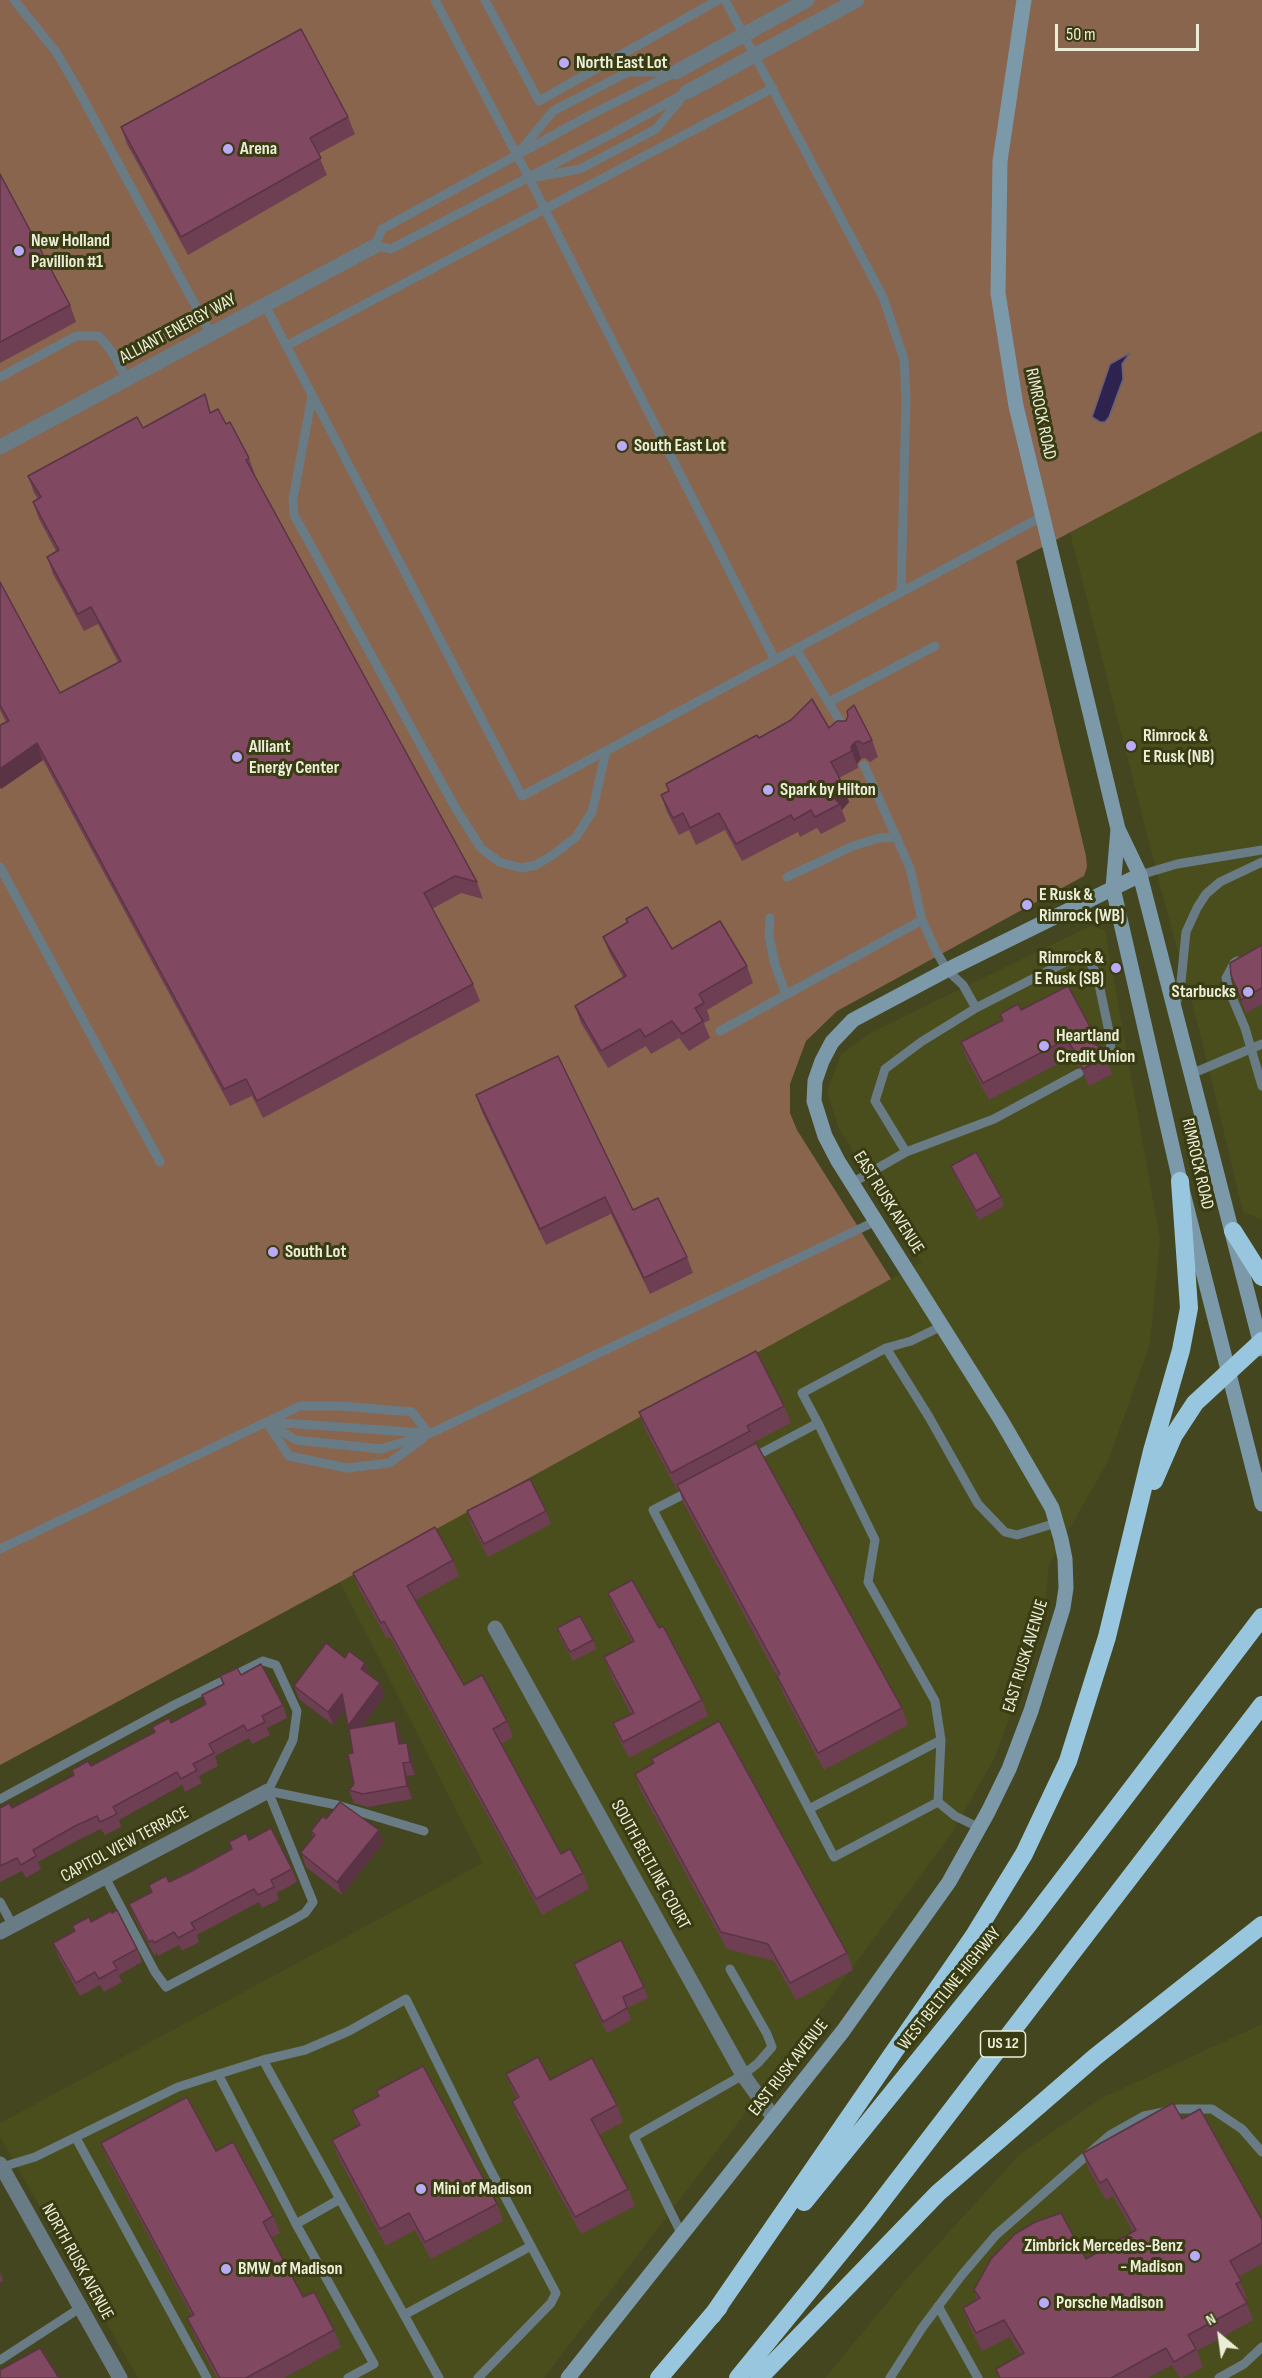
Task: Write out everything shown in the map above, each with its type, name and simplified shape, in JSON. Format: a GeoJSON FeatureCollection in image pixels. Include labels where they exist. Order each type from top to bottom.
{"type":"FeatureCollection","features":[{"type":"Feature","properties":{"kind":"highway"},"geometry":{"type":"LineString","coordinates":[[712,2316],[936,1992],[1024,1854],[1068,1761],[1107,1637],[1152,1451],[1181,1350],[1189,1308],[1180,1181]]}},
{"type":"Feature","properties":{"kind":"highway"},"geometry":{"type":"LineString","coordinates":[[1233,1231],[1262,1277]]}},
{"type":"Feature","properties":{"kind":"highway"},"geometry":{"type":"LineString","coordinates":[[1135,1524],[1174,1435],[1196,1403],[1261,1344]]}},
{"type":"Feature","properties":{"kind":"highway","name":"WEST BELTLINE HIGHWAY"},"geometry":{"type":"LineString","coordinates":[[659,2378],[712,2316],[1028,1925],[1262,1617]]}},
{"type":"Feature","properties":{"kind":"highway","name":"US 12"},"geometry":{"type":"LineString","coordinates":[[738,2378],[871,2215],[1262,1705]]}},
{"type":"Feature","properties":{"kind":"highway"},"geometry":{"type":"LineString","coordinates":[[759,2378],[938,2193],[1095,2057],[1262,1925]]}},
{"type":"Feature","properties":{"kind":"highway"},"geometry":{"type":"LineString","coordinates":[[1239,1943],[1262,1935]]}},
{"type":"Feature","properties":{"kind":"main road","name":"RIMROCK ROAD"},"geometry":{"type":"LineString","coordinates":[[1024,0],[1000,161],[998,293],[1016,406],[1118,829],[1140,875],[1261,1344]]}},
{"type":"Feature","properties":{"kind":"main road","name":"RIMROCK ROAD"},"geometry":{"type":"LineString","coordinates":[[1118,829],[1113,888],[1180,1181],[1262,1504]]}},
{"type":"Feature","properties":{"kind":"main road","name":"EAST RUSK AVENUE"},"geometry":{"type":"LineString","coordinates":[[568,2378],[843,2031],[949,1882],[980,1828],[1013,1759],[1055,1639],[1063,1608],[1066,1588],[1065,1560],[1052,1508],[1036,1478],[829,1144],[817,1116],[814,1101],[815,1081],[822,1061],[832,1042],[854,1020],[947,970],[1140,875]]}},
{"type":"Feature","properties":{"kind":"street"},"geometry":{"type":"LineString","coordinates":[[676,72],[807,0]]}},
{"type":"Feature","properties":{"kind":"street"},"geometry":{"type":"LineString","coordinates":[[687,92],[857,0]]}},
{"type":"Feature","properties":{"kind":"street","name":"ALLIANT ENERGY WAY"},"geometry":{"type":"LineString","coordinates":[[0,447],[375,246]]}},
{"type":"Feature","properties":{"kind":"street","name":"SOUTH BELTLINE COURT"},"geometry":{"type":"LineString","coordinates":[[495,1628],[743,2075],[774,2118]]}},
{"type":"Feature","properties":{"kind":"street","name":"CAPITOL VIEW TERRACE"},"geometry":{"type":"LineString","coordinates":[[6,1929],[268,1791]]}},
{"type":"Feature","properties":{"kind":"street","name":"NORTH RUSK AVENUE"},"geometry":{"type":"LineString","coordinates":[[1,2166],[120,2378]]}},
{"type":"Feature","properties":{"kind":"lane"},"geometry":{"type":"LineString","coordinates":[[14,0],[56,52],[75,84],[211,334]]}},
{"type":"Feature","properties":{"kind":"lane"},"geometry":{"type":"LineString","coordinates":[[435,0],[529,178],[775,660]]}},
{"type":"Feature","properties":{"kind":"lane"},"geometry":{"type":"LineString","coordinates":[[484,0],[539,101],[718,0]]}},
{"type":"Feature","properties":{"kind":"lane"},"geometry":{"type":"LineString","coordinates":[[725,0],[883,297],[904,359],[906,399],[901,592]]}},
{"type":"Feature","properties":{"kind":"lane"},"geometry":{"type":"LineString","coordinates":[[517,155],[553,111],[628,72],[676,72]]}},
{"type":"Feature","properties":{"kind":"lane"},"geometry":{"type":"LineString","coordinates":[[676,72],[382,229],[375,246],[391,249],[529,178],[687,92]]}},
{"type":"Feature","properties":{"kind":"lane"},"geometry":{"type":"LineString","coordinates":[[286,346],[773,88]]}},
{"type":"Feature","properties":{"kind":"lane"},"geometry":{"type":"LineString","coordinates":[[529,178],[580,169],[656,129],[687,92]]}},
{"type":"Feature","properties":{"kind":"lane"},"geometry":{"type":"LineString","coordinates":[[265,305],[522,796],[1043,516]]}},
{"type":"Feature","properties":{"kind":"lane"},"geometry":{"type":"LineString","coordinates":[[0,377],[76,336],[99,336],[112,352],[127,379]]}},
{"type":"Feature","properties":{"kind":"lane"},"geometry":{"type":"LineString","coordinates":[[312,396],[293,499],[294,515],[456,809],[481,848],[499,862],[521,868],[536,865],[576,837],[592,812],[606,751]]}},
{"type":"Feature","properties":{"kind":"lane"},"geometry":{"type":"LineString","coordinates":[[829,702],[935,646]]}},
{"type":"Feature","properties":{"kind":"lane"},"geometry":{"type":"LineString","coordinates":[[796,649],[848,733]]}},
{"type":"Feature","properties":{"kind":"lane"},"geometry":{"type":"LineString","coordinates":[[864,765],[897,837],[909,868],[922,920],[936,951],[947,970],[963,985],[976,1008]]}},
{"type":"Feature","properties":{"kind":"lane"},"geometry":{"type":"LineString","coordinates":[[787,877],[853,846],[879,838],[897,837]]}},
{"type":"Feature","properties":{"kind":"lane"},"geometry":{"type":"LineString","coordinates":[[1140,875],[1178,864],[1262,850]]}},
{"type":"Feature","properties":{"kind":"lane"},"geometry":{"type":"LineString","coordinates":[[1174,1009],[1180,992],[1184,942],[1197,908],[1206,894],[1220,882],[1262,862]]}},
{"type":"Feature","properties":{"kind":"lane"},"geometry":{"type":"LineString","coordinates":[[0,867],[160,1162]]}},
{"type":"Feature","properties":{"kind":"lane"},"geometry":{"type":"LineString","coordinates":[[770,918],[769,936],[775,965],[786,994]]}},
{"type":"Feature","properties":{"kind":"lane"},"geometry":{"type":"LineString","coordinates":[[720,1031],[922,920]]}},
{"type":"Feature","properties":{"kind":"lane"},"geometry":{"type":"LineString","coordinates":[[906,1152],[875,1101],[885,1069],[921,1042],[976,1008],[1079,955],[1087,957],[1097,975],[1111,1041],[1110,1052],[1106,1058]]}},
{"type":"Feature","properties":{"kind":"lane"},"geometry":{"type":"LineString","coordinates":[[1243,958],[1234,963],[1226,978],[1228,990],[1245,1028],[1262,1086]]}},
{"type":"Feature","properties":{"kind":"lane"},"geometry":{"type":"LineString","coordinates":[[1191,1074],[1262,1044]]}},
{"type":"Feature","properties":{"kind":"lane"},"geometry":{"type":"LineString","coordinates":[[852,1183],[906,1152],[994,1119],[1079,1073]]}},
{"type":"Feature","properties":{"kind":"lane"},"geometry":{"type":"LineString","coordinates":[[266,1422],[296,1440],[381,1449],[429,1434],[876,1221]]}},
{"type":"Feature","properties":{"kind":"lane"},"geometry":{"type":"LineString","coordinates":[[938,1802],[941,1740],[934,1701],[868,1582],[875,1540],[802,1394],[886,1348],[911,1341],[942,1326]]}},
{"type":"Feature","properties":{"kind":"lane"},"geometry":{"type":"LineString","coordinates":[[886,1348],[929,1417],[978,1504],[1005,1532],[1017,1535],[1056,1523]]}},
{"type":"Feature","properties":{"kind":"lane"},"geometry":{"type":"LineString","coordinates":[[0,1549],[300,1406],[341,1406],[412,1412],[429,1434]]}},
{"type":"Feature","properties":{"kind":"lane"},"geometry":{"type":"LineString","coordinates":[[266,1422],[429,1434]]}},
{"type":"Feature","properties":{"kind":"lane"},"geometry":{"type":"LineString","coordinates":[[266,1422],[289,1456],[347,1468],[389,1462],[429,1434]]}},
{"type":"Feature","properties":{"kind":"lane"},"geometry":{"type":"LineString","coordinates":[[746,1461],[818,1423]]}},
{"type":"Feature","properties":{"kind":"lane"},"geometry":{"type":"LineString","coordinates":[[705,1483],[653,1510],[834,1857],[938,1802]]}},
{"type":"Feature","properties":{"kind":"lane"},"geometry":{"type":"LineString","coordinates":[[0,1799],[165,1710],[263,1661],[276,1665],[297,1711],[293,1740],[268,1791],[313,1902],[305,1912],[166,1987],[155,1972],[105,1877]]}},
{"type":"Feature","properties":{"kind":"lane"},"geometry":{"type":"LineString","coordinates":[[809,1809],[941,1740]]}},
{"type":"Feature","properties":{"kind":"lane"},"geometry":{"type":"LineString","coordinates":[[268,1791],[337,1805],[424,1831]]}},
{"type":"Feature","properties":{"kind":"lane"},"geometry":{"type":"LineString","coordinates":[[938,1802],[955,1816],[980,1828]]}},
{"type":"Feature","properties":{"kind":"lane"},"geometry":{"type":"LineString","coordinates":[[0,1902],[6,1929]]}},
{"type":"Feature","properties":{"kind":"lane"},"geometry":{"type":"LineString","coordinates":[[682,2235],[634,2137],[743,2075],[772,2047],[730,1969]]}},
{"type":"Feature","properties":{"kind":"lane"},"geometry":{"type":"LineString","coordinates":[[1,2166],[35,2157],[178,2087],[263,2060],[305,2050],[349,2031],[406,1999],[556,2293],[551,2303],[478,2378]]}},
{"type":"Feature","properties":{"kind":"lane"},"geometry":{"type":"LineString","coordinates":[[263,2060],[437,2377]]}},
{"type":"Feature","properties":{"kind":"lane"},"geometry":{"type":"LineString","coordinates":[[218,2074],[296,2224],[374,2364],[348,2378]]}},
{"type":"Feature","properties":{"kind":"lane"},"geometry":{"type":"LineString","coordinates":[[890,2378],[938,2306],[996,2235],[1110,2135],[1144,2116],[1178,2109],[1212,2109],[1242,2129],[1262,2152]]}},
{"type":"Feature","properties":{"kind":"lane"},"geometry":{"type":"LineString","coordinates":[[76,2138],[207,2378]]}},
{"type":"Feature","properties":{"kind":"lane"},"geometry":{"type":"LineString","coordinates":[[296,2224],[340,2199]]}},
{"type":"Feature","properties":{"kind":"lane"},"geometry":{"type":"LineString","coordinates":[[404,2315],[531,2246]]}},
{"type":"Feature","properties":{"kind":"lane"},"geometry":{"type":"LineString","coordinates":[[938,2306],[978,2378]]}},
{"type":"Feature","properties":{"kind":"lane"},"geometry":{"type":"LineString","coordinates":[[0,2360],[80,2308]]}},
{"type":"Feature","properties":{"kind":"lane"},"geometry":{"type":"LineString","coordinates":[[1219,2378],[1244,2364],[1262,2347]]}},
{"type":"Feature","properties":{"kind":"shaded area","name":"Alliant Energy Center"},"geometry":{"type":"Polygon","coordinates":[[[0,0],[1262,0],[1262,431],[1016,561],[1086,856],[1087,867],[1084,876],[837,1011],[806,1041],[790,1084],[790,1113],[797,1130],[891,1279],[340,1582],[0,1765],[0,0]]]}},
{"type":"Feature","properties":{"kind":"shaded area"},"geometry":{"type":"Polygon","coordinates":[[[1130,353],[1122,364],[1123,379],[1109,417],[1105,422],[1100,422],[1092,417],[1110,364],[1130,353]]]}},
{"type":"Feature","properties":{"kind":"shaded area"},"geometry":{"type":"Polygon","coordinates":[[[1262,431],[1262,1220],[1243,1212],[1200,1033],[1070,533],[1262,431]]]}},
{"type":"Feature","properties":{"kind":"shaded area"},"geometry":{"type":"Polygon","coordinates":[[[1090,926],[1105,930],[1160,1239],[1150,1344],[1109,1459],[1049,1565],[1044,1619],[996,1755],[952,1833],[729,2135],[544,2378],[138,2378],[0,2137],[0,2123],[483,1863],[340,1582],[922,1262],[838,1127],[827,1091],[841,1055],[870,1033],[1090,926]]]}},
{"type":"Feature","properties":{"kind":"shaded area"},"geometry":{"type":"Polygon","coordinates":[[[1262,2024],[1262,2378],[825,2378],[910,2275],[1020,2154],[1100,2099],[1262,2024]]]}},
{"type":"Feature","properties":{"kind":"building","name":"Arena"},"geometry":{"type":"Polygon","coordinates":[[[301,29],[348,117],[310,138],[321,158],[181,237],[121,127],[301,29]]]}},
{"type":"Feature","properties":{"kind":"building","name":"New Holland Pavillion #1"},"geometry":{"type":"Polygon","coordinates":[[[0,174],[70,305],[0,342],[0,174]]]}},
{"type":"Feature","properties":{"kind":"building","name":"Alliant Energy Center"},"geometry":{"type":"Polygon","coordinates":[[[205,394],[210,413],[218,409],[226,424],[230,422],[249,458],[246,460],[477,882],[455,876],[424,893],[473,984],[257,1101],[246,1079],[224,1089],[37,743],[0,769],[0,725],[9,721],[0,705],[0,582],[60,693],[121,661],[91,607],[78,614],[47,557],[59,550],[33,502],[41,497],[28,476],[137,417],[143,428],[205,394]]]}},
{"type":"Feature","properties":{"kind":"building","name":"Spark by Hilton"},"geometry":{"type":"Polygon","coordinates":[[[812,699],[829,728],[837,721],[846,721],[847,711],[854,705],[872,740],[863,744],[859,741],[855,742],[851,747],[852,751],[831,762],[843,785],[832,796],[840,804],[815,817],[811,810],[794,820],[791,815],[736,844],[719,813],[690,828],[683,813],[673,818],[661,795],[669,791],[666,784],[757,735],[759,738],[791,720],[812,699]]]}},
{"type":"Feature","properties":{"kind":"building"},"geometry":{"type":"Polygon","coordinates":[[[647,907],[672,949],[720,921],[747,966],[699,994],[704,1003],[695,1008],[703,1021],[682,1034],[672,1021],[645,1037],[640,1029],[601,1051],[575,1006],[626,976],[603,937],[628,922],[626,919],[647,907]]]}},
{"type":"Feature","properties":{"kind":"building"},"geometry":{"type":"Polygon","coordinates":[[[1262,945],[1262,988],[1241,1000],[1231,975],[1230,963],[1262,945]]]}},
{"type":"Feature","properties":{"kind":"building","name":"Heartland Credit Union"},"geometry":{"type":"Polygon","coordinates":[[[1068,986],[1095,1036],[1094,1044],[1101,1047],[1105,1056],[1083,1069],[1078,1060],[1079,1053],[1073,1049],[1067,1039],[983,1083],[961,1042],[1003,1020],[1000,1014],[1018,1004],[1021,1010],[1068,986]]]}},
{"type":"Feature","properties":{"kind":"building"},"geometry":{"type":"Polygon","coordinates":[[[558,1056],[633,1210],[658,1198],[687,1257],[644,1278],[605,1197],[540,1229],[476,1095],[558,1056]]]}},
{"type":"Feature","properties":{"kind":"building"},"geometry":{"type":"Polygon","coordinates":[[[976,1152],[1001,1197],[976,1211],[951,1166],[976,1152]]]}},
{"type":"Feature","properties":{"kind":"building"},"geometry":{"type":"Polygon","coordinates":[[[756,1351],[784,1406],[747,1426],[750,1431],[671,1473],[639,1412],[756,1351]]]}},
{"type":"Feature","properties":{"kind":"building"},"geometry":{"type":"Polygon","coordinates":[[[756,1443],[902,1708],[818,1753],[777,1676],[780,1674],[677,1485],[756,1443]]]}},
{"type":"Feature","properties":{"kind":"building"},"geometry":{"type":"Polygon","coordinates":[[[530,1479],[546,1511],[484,1544],[467,1511],[530,1479]]]}},
{"type":"Feature","properties":{"kind":"building"},"geometry":{"type":"Polygon","coordinates":[[[435,1527],[453,1560],[407,1586],[464,1685],[482,1675],[507,1721],[493,1729],[561,1854],[570,1849],[583,1873],[536,1899],[384,1621],[381,1623],[353,1573],[435,1527]]]}},
{"type":"Feature","properties":{"kind":"building"},"geometry":{"type":"Polygon","coordinates":[[[632,1580],[659,1628],[663,1626],[702,1700],[623,1742],[613,1723],[634,1713],[604,1657],[634,1641],[608,1593],[632,1580]]]}},
{"type":"Feature","properties":{"kind":"building"},"geometry":{"type":"Polygon","coordinates":[[[580,1616],[593,1640],[570,1652],[557,1628],[580,1616]]]}},
{"type":"Feature","properties":{"kind":"building"},"geometry":{"type":"Polygon","coordinates":[[[326,1643],[345,1658],[349,1651],[365,1663],[361,1669],[380,1683],[348,1726],[342,1694],[328,1712],[294,1686],[326,1643]]]}},
{"type":"Feature","properties":{"kind":"building"},"geometry":{"type":"Polygon","coordinates":[[[261,1664],[283,1705],[262,1716],[265,1722],[247,1731],[244,1725],[209,1744],[214,1753],[193,1764],[197,1770],[181,1779],[177,1772],[113,1807],[117,1814],[100,1822],[97,1816],[75,1826],[33,1850],[36,1856],[21,1865],[17,1858],[0,1866],[0,1808],[9,1803],[12,1808],[74,1775],[72,1770],[88,1761],[91,1766],[155,1732],[152,1727],[169,1718],[171,1723],[206,1704],[202,1695],[224,1684],[220,1676],[237,1668],[241,1675],[261,1664]]]}},
{"type":"Feature","properties":{"kind":"building"},"geometry":{"type":"Polygon","coordinates":[[[395,1721],[399,1744],[407,1743],[410,1762],[403,1763],[407,1786],[363,1794],[349,1790],[354,1784],[348,1754],[353,1753],[349,1729],[395,1721]]]}},
{"type":"Feature","properties":{"kind":"building"},"geometry":{"type":"Polygon","coordinates":[[[719,1721],[847,1953],[790,1983],[768,1944],[721,1932],[635,1774],[654,1763],[651,1759],[719,1721]]]}},
{"type":"Feature","properties":{"kind":"building"},"geometry":{"type":"Polygon","coordinates":[[[340,1802],[379,1830],[337,1882],[301,1852],[315,1835],[311,1831],[323,1816],[326,1819],[340,1802]]]}},
{"type":"Feature","properties":{"kind":"building"},"geometry":{"type":"Polygon","coordinates":[[[271,1828],[292,1869],[271,1880],[274,1887],[258,1895],[254,1889],[233,1900],[191,1923],[195,1929],[178,1938],[174,1932],[154,1943],[152,1940],[149,1942],[129,1904],[152,1892],[149,1885],[166,1876],[169,1882],[190,1872],[232,1849],[229,1842],[246,1833],[249,1840],[271,1828]]]}},
{"type":"Feature","properties":{"kind":"building"},"geometry":{"type":"Polygon","coordinates":[[[117,1910],[137,1949],[113,1962],[117,1969],[99,1979],[95,1972],[76,1983],[53,1943],[75,1931],[72,1926],[89,1917],[91,1922],[117,1910]]]}},
{"type":"Feature","properties":{"kind":"building"},"geometry":{"type":"Polygon","coordinates":[[[621,1940],[644,1987],[623,1997],[627,2008],[603,2022],[574,1964],[621,1940]]]}},
{"type":"Feature","properties":{"kind":"building"},"geometry":{"type":"Polygon","coordinates":[[[538,2057],[550,2080],[592,2058],[617,2105],[591,2119],[628,2189],[575,2217],[512,2101],[519,2097],[506,2074],[538,2057]]]}},
{"type":"Feature","properties":{"kind":"building","name":"Mini of Madison"},"geometry":{"type":"Polygon","coordinates":[[[423,2066],[497,2204],[425,2242],[409,2213],[380,2229],[332,2140],[360,2125],[352,2110],[379,2096],[376,2091],[423,2066]]]}},
{"type":"Feature","properties":{"kind":"building","name":"BMW of Madison"},"geometry":{"type":"Polygon","coordinates":[[[187,2097],[216,2151],[233,2142],[273,2216],[263,2222],[303,2297],[314,2292],[334,2330],[246,2378],[220,2378],[187,2318],[194,2315],[101,2143],[187,2097]]]}},
{"type":"Feature","properties":{"kind":"building"},"geometry":{"type":"Polygon","coordinates":[[[1173,2103],[1182,2119],[1200,2109],[1262,2220],[1262,2243],[1230,2261],[1241,2281],[1236,2284],[1247,2303],[1188,2335],[1196,2349],[1174,2362],[1166,2348],[1111,2378],[1000,2378],[996,2369],[1024,2353],[1004,2320],[976,2333],[963,2308],[980,2298],[974,2290],[991,2259],[1015,2234],[1035,2222],[1061,2213],[1086,2259],[1136,2230],[1107,2179],[1100,2183],[1083,2153],[1173,2103]]]}},
{"type":"Feature","properties":{"kind":"building"},"geometry":{"type":"Polygon","coordinates":[[[40,2348],[59,2378],[0,2378],[0,2370],[40,2348]]]}},
{"type":"Feature","properties":{"kind":"place","name":"North East Lot"},"geometry":{"type":"Point","coordinates":[564,63]}},
{"type":"Feature","properties":{"kind":"place","name":"Arena"},"geometry":{"type":"Point","coordinates":[228,149]}},
{"type":"Feature","properties":{"kind":"place","name":"New Holland Pavillion #1"},"geometry":{"type":"Point","coordinates":[19,251]}},
{"type":"Feature","properties":{"kind":"place","name":"South East Lot"},"geometry":{"type":"Point","coordinates":[622,446]}},
{"type":"Feature","properties":{"kind":"place","name":"Rimrock & E Rusk (NB)"},"geometry":{"type":"Point","coordinates":[1131,746]}},
{"type":"Feature","properties":{"kind":"place","name":"Alliant Energy Center"},"geometry":{"type":"Point","coordinates":[237,757]}},
{"type":"Feature","properties":{"kind":"place","name":"Spark by Hilton"},"geometry":{"type":"Point","coordinates":[768,790]}},
{"type":"Feature","properties":{"kind":"place","name":"E Rusk & Rimrock (WB)"},"geometry":{"type":"Point","coordinates":[1027,905]}},
{"type":"Feature","properties":{"kind":"place","name":"Rimrock & E Rusk (SB)"},"geometry":{"type":"Point","coordinates":[1116,968]}},
{"type":"Feature","properties":{"kind":"place","name":"Starbucks"},"geometry":{"type":"Point","coordinates":[1248,992]}},
{"type":"Feature","properties":{"kind":"place","name":"Heartland Credit Union"},"geometry":{"type":"Point","coordinates":[1044,1046]}},
{"type":"Feature","properties":{"kind":"place","name":"South Lot"},"geometry":{"type":"Point","coordinates":[273,1252]}},
{"type":"Feature","properties":{"kind":"place","name":"Mini of Madison"},"geometry":{"type":"Point","coordinates":[421,2189]}},
{"type":"Feature","properties":{"kind":"place","name":"Zimbrick Mercedes-Benz - Madison"},"geometry":{"type":"Point","coordinates":[1195,2256]}},
{"type":"Feature","properties":{"kind":"place","name":"BMW of Madison"},"geometry":{"type":"Point","coordinates":[226,2269]}},
{"type":"Feature","properties":{"kind":"place","name":"Porsche Madison"},"geometry":{"type":"Point","coordinates":[1044,2303]}}]}
